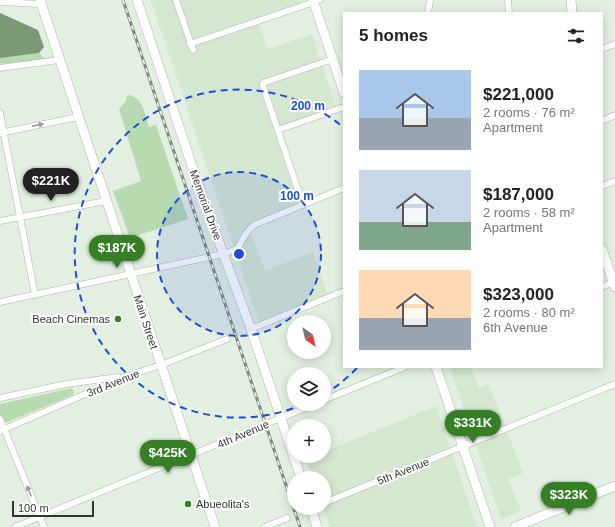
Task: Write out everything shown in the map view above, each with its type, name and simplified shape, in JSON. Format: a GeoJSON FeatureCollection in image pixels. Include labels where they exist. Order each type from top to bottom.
{"type":"FeatureCollection","features":[{"type":"Feature","properties":{"kind":"street","name":"Memorial Drive"},"geometry":{"type":"LineString","coordinates":[[137,0],[202,196],[251,329],[299,471]]}},
{"type":"Feature","properties":{"kind":"street"},"geometry":{"type":"LineString","coordinates":[[176,0],[191,47],[315,1],[343,90]]}},
{"type":"Feature","properties":{"kind":"street"},"geometry":{"type":"LineString","coordinates":[[428,12],[430,0]]}},
{"type":"Feature","properties":{"kind":"street"},"geometry":{"type":"LineString","coordinates":[[508,0],[509,12]]}},
{"type":"Feature","properties":{"kind":"street"},"geometry":{"type":"LineString","coordinates":[[571,0],[572,12]]}},
{"type":"Feature","properties":{"kind":"street"},"geometry":{"type":"LineString","coordinates":[[0,2],[39,1]]}},
{"type":"Feature","properties":{"kind":"street","name":"Main Street"},"geometry":{"type":"LineString","coordinates":[[39,1],[215,527]]}},
{"type":"Feature","properties":{"kind":"street"},"geometry":{"type":"LineString","coordinates":[[603,49],[615,44]]}},
{"type":"Feature","properties":{"kind":"street"},"geometry":{"type":"LineString","coordinates":[[303,205],[263,83],[333,59]]}},
{"type":"Feature","properties":{"kind":"street"},"geometry":{"type":"LineString","coordinates":[[0,68],[59,60]]}},
{"type":"Feature","properties":{"kind":"street"},"geometry":{"type":"LineString","coordinates":[[278,130],[343,107]]}},
{"type":"Feature","properties":{"kind":"street"},"geometry":{"type":"LineString","coordinates":[[0,113],[2,132],[35,295]]}},
{"type":"Feature","properties":{"kind":"street"},"geometry":{"type":"LineString","coordinates":[[603,121],[615,116]]}},
{"type":"Feature","properties":{"kind":"street"},"geometry":{"type":"LineString","coordinates":[[2,132],[78,117]]}},
{"type":"Feature","properties":{"kind":"street"},"geometry":{"type":"LineString","coordinates":[[603,186],[615,180]]}},
{"type":"Feature","properties":{"kind":"street"},"geometry":{"type":"LineString","coordinates":[[0,302],[224,254],[237,249],[247,232],[254,225],[343,188]]}},
{"type":"Feature","properties":{"kind":"street"},"geometry":{"type":"LineString","coordinates":[[0,221],[106,201]]}},
{"type":"Feature","properties":{"kind":"street"},"geometry":{"type":"LineString","coordinates":[[603,251],[614,283],[603,287]]}},
{"type":"Feature","properties":{"kind":"street"},"geometry":{"type":"LineString","coordinates":[[251,329],[343,291]]}},
{"type":"Feature","properties":{"kind":"street","name":"3rd Avenue"},"geometry":{"type":"LineString","coordinates":[[2,430],[127,376],[227,339]]}},
{"type":"Feature","properties":{"kind":"street"},"geometry":{"type":"LineString","coordinates":[[331,397],[403,368]]}},
{"type":"Feature","properties":{"kind":"street"},"geometry":{"type":"LineString","coordinates":[[436,368],[490,527]]}},
{"type":"Feature","properties":{"kind":"street"},"geometry":{"type":"LineString","coordinates":[[0,398],[66,384],[127,376]]}},
{"type":"Feature","properties":{"kind":"street","name":"5th Avenue"},"geometry":{"type":"LineString","coordinates":[[331,500],[615,384]]}},
{"type":"Feature","properties":{"kind":"street","name":"4th Avenue"},"geometry":{"type":"LineString","coordinates":[[15,527],[298,411]]}},
{"type":"Feature","properties":{"kind":"street"},"geometry":{"type":"LineString","coordinates":[[0,419],[2,430],[44,527]]}},
{"type":"Feature","properties":{"kind":"street"},"geometry":{"type":"LineString","coordinates":[[515,527],[615,486]]}},
{"type":"Feature","properties":{"kind":"street"},"geometry":{"type":"LineString","coordinates":[[313,515],[317,527]]}},
{"type":"Feature","properties":{"kind":"street"},"geometry":{"type":"LineString","coordinates":[[265,527],[287,518]]}},
{"type":"Feature","properties":{"kind":"shaded area"},"geometry":{"type":"Polygon","coordinates":[[[151,0],[300,0],[302,6],[258,21],[268,49],[312,34],[337,110],[275,129],[298,204],[249,228],[265,271],[313,252],[328,295],[259,323],[151,0]]]}},
{"type":"Feature","properties":{"kind":"shaded area"},"geometry":{"type":"Polygon","coordinates":[[[0,13],[38,30],[44,47],[39,53],[0,58],[0,13]]]}},
{"type":"Feature","properties":{"kind":"shaded area"},"geometry":{"type":"Polygon","coordinates":[[[39,53],[45,59],[0,64],[0,58],[39,53]]]}},
{"type":"Feature","properties":{"kind":"shaded area"},"geometry":{"type":"Polygon","coordinates":[[[127,95],[137,98],[140,102],[149,127],[156,125],[188,219],[130,238],[113,191],[141,181],[119,109],[126,101],[127,95]]]}},
{"type":"Feature","properties":{"kind":"shaded area"},"geometry":{"type":"Polygon","coordinates":[[[450,368],[471,368],[479,388],[489,384],[523,473],[508,479],[521,511],[501,519],[450,368]]]}},
{"type":"Feature","properties":{"kind":"shaded area"},"geometry":{"type":"Polygon","coordinates":[[[72,388],[74,392],[73,395],[0,425],[0,404],[72,388]]]}},
{"type":"Feature","properties":{"kind":"shaded area"},"geometry":{"type":"Polygon","coordinates":[[[436,406],[477,527],[330,527],[326,515],[331,515],[331,471],[310,471],[307,463],[331,463],[331,449],[436,406]]]}},
{"type":"Feature","properties":{"kind":"railway"},"geometry":{"type":"LineString","coordinates":[[123,0],[300,527]]}},
{"type":"Feature","properties":{"kind":"place","name":"Beach Cinemas"},"geometry":{"type":"Point","coordinates":[118,319]}},
{"type":"Feature","properties":{"kind":"place","name":"Abueolita's"},"geometry":{"type":"Point","coordinates":[188,504]}}]}
